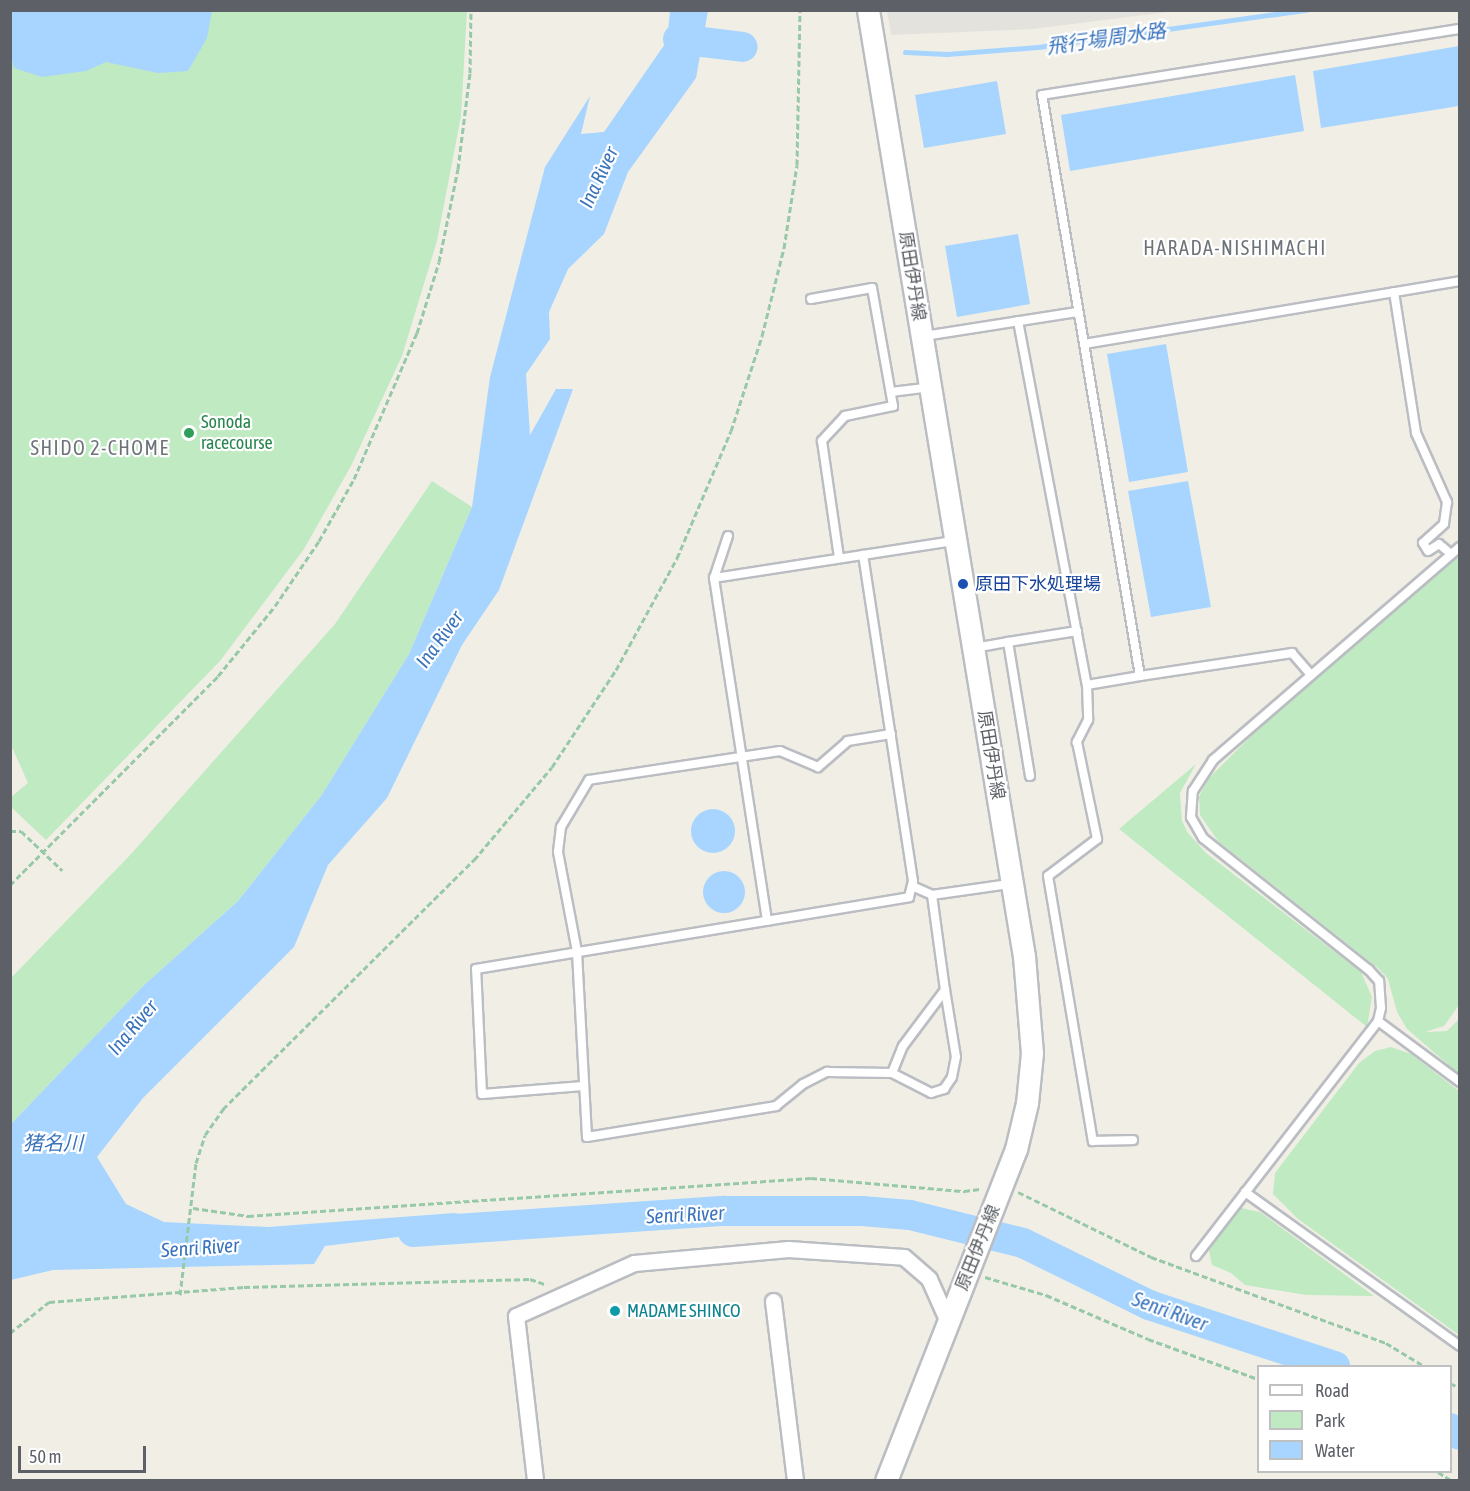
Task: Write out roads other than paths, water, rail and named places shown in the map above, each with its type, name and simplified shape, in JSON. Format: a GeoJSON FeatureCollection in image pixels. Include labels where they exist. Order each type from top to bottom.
{"type":"FeatureCollection","features":[{"type":"Feature","properties":{"kind":"street","name":"原田伊丹線"},"geometry":{"type":"LineString","coordinates":[[868,10],[1024,956],[1032,1053],[1027,1103],[1001,1192],[886,1480]]}},
{"type":"Feature","properties":{"kind":"street"},"geometry":{"type":"LineString","coordinates":[[535,1480],[516,1316],[634,1263],[788,1249],[904,1257],[929,1279],[949,1324]]}},
{"type":"Feature","properties":{"kind":"street"},"geometry":{"type":"LineString","coordinates":[[773,1301],[795,1480]]}},
{"type":"Feature","properties":{"kind":"lane"},"geometry":{"type":"LineString","coordinates":[[1140,676],[1042,95],[1460,28]]}},
{"type":"Feature","properties":{"kind":"lane"},"geometry":{"type":"LineString","coordinates":[[1083,344],[1460,281]]}},
{"type":"Feature","properties":{"kind":"lane"},"geometry":{"type":"LineString","coordinates":[[811,299],[872,288],[893,406],[845,416],[822,441],[839,558]]}},
{"type":"Feature","properties":{"kind":"lane"},"geometry":{"type":"LineString","coordinates":[[1394,292],[1416,433],[1447,502],[1444,524],[1423,543],[1428,551],[1439,544],[1451,554]]}},
{"type":"Feature","properties":{"kind":"lane"},"geometry":{"type":"LineString","coordinates":[[922,336],[1077,312]]}},
{"type":"Feature","properties":{"kind":"lane"},"geometry":{"type":"LineString","coordinates":[[1018,321],[1087,685],[1088,720],[1077,742],[1097,839],[1048,876],[1093,1141],[1133,1140]]}},
{"type":"Feature","properties":{"kind":"lane"},"geometry":{"type":"LineString","coordinates":[[891,392],[930,387]]}},
{"type":"Feature","properties":{"kind":"lane"},"geometry":{"type":"LineString","coordinates":[[728,536],[714,578],[766,921]]}},
{"type":"Feature","properties":{"kind":"lane"},"geometry":{"type":"LineString","coordinates":[[714,578],[956,540]]}},
{"type":"Feature","properties":{"kind":"lane"},"geometry":{"type":"LineString","coordinates":[[1196,1256],[1378,1021],[1380,990],[1369,970],[1203,838],[1191,817],[1192,791],[1213,760],[1460,547]]}},
{"type":"Feature","properties":{"kind":"lane"},"geometry":{"type":"LineString","coordinates":[[583,1086],[482,1094],[476,969],[909,897],[912,886],[863,555]]}},
{"type":"Feature","properties":{"kind":"lane"},"geometry":{"type":"LineString","coordinates":[[973,648],[1077,631]]}},
{"type":"Feature","properties":{"kind":"lane"},"geometry":{"type":"LineString","coordinates":[[1008,642],[1030,776]]}},
{"type":"Feature","properties":{"kind":"lane"},"geometry":{"type":"LineString","coordinates":[[1087,685],[1292,652],[1311,675]]}},
{"type":"Feature","properties":{"kind":"lane"},"geometry":{"type":"LineString","coordinates":[[891,734],[848,741],[818,767],[780,751],[741,754],[589,780],[561,827],[558,852],[577,952],[587,1137],[776,1106],[803,1084],[827,1072],[891,1073],[932,1093],[944,1089],[952,1077],[956,1058],[932,895]]}},
{"type":"Feature","properties":{"kind":"lane"},"geometry":{"type":"LineString","coordinates":[[912,886],[932,895],[1012,884]]}},
{"type":"Feature","properties":{"kind":"lane"},"geometry":{"type":"LineString","coordinates":[[891,1073],[903,1046],[945,990]]}},
{"type":"Feature","properties":{"kind":"lane"},"geometry":{"type":"LineString","coordinates":[[1378,1021],[1460,1082]]}},
{"type":"Feature","properties":{"kind":"lane"},"geometry":{"type":"LineString","coordinates":[[1245,1192],[1460,1346]]}},
{"type":"Feature","properties":{"kind":"water"},"geometry":{"type":"Polygon","coordinates":[[[10,11],[212,11],[207,38],[188,71],[158,73],[106,62],[86,71],[42,77],[14,68],[11,56],[10,11]]]}},
{"type":"Feature","properties":{"kind":"water","name":"猪名川"},"geometry":{"type":"Polygon","coordinates":[[[670,11],[708,11],[696,78],[628,172],[604,234],[568,269],[549,312],[550,339],[526,374],[530,435],[556,389],[573,389],[499,590],[462,645],[387,798],[328,865],[294,947],[143,1098],[97,1157],[126,1204],[164,1222],[268,1227],[454,1213],[513,1223],[325,1246],[314,1264],[53,1270],[11,1280],[11,1124],[143,986],[238,901],[321,796],[409,654],[472,507],[490,377],[545,167],[590,96],[581,134],[604,132],[667,41],[670,11]]]}},
{"type":"Feature","properties":{"kind":"water"},"geometry":{"type":"Polygon","coordinates":[[[1459,46],[1459,106],[1321,128],[1313,71],[1459,46]]]}},
{"type":"Feature","properties":{"kind":"water"},"geometry":{"type":"Polygon","coordinates":[[[1295,75],[1304,131],[1070,171],[1061,115],[1295,75]]]}},
{"type":"Feature","properties":{"kind":"water"},"geometry":{"type":"Polygon","coordinates":[[[997,81],[1006,134],[924,148],[915,95],[997,81]]]}},
{"type":"Feature","properties":{"kind":"water"},"geometry":{"type":"Polygon","coordinates":[[[1018,234],[1030,304],[957,317],[945,246],[1018,234]]]}},
{"type":"Feature","properties":{"kind":"water"},"geometry":{"type":"Polygon","coordinates":[[[1166,344],[1188,472],[1129,482],[1107,354],[1166,344]]]}},
{"type":"Feature","properties":{"kind":"water"},"geometry":{"type":"Polygon","coordinates":[[[1188,481],[1211,607],[1151,617],[1128,491],[1188,481]]]}},
{"type":"Feature","properties":{"kind":"water"},"geometry":{"type":"Polygon","coordinates":[[[713,809],[729,815],[735,831],[729,847],[713,853],[697,847],[691,831],[697,815],[713,809]]]}},
{"type":"Feature","properties":{"kind":"water"},"geometry":{"type":"Polygon","coordinates":[[[724,871],[739,877],[745,892],[739,907],[724,913],[709,907],[703,892],[709,877],[724,871]]]}},
{"type":"Feature","properties":{"kind":"waterway","name":"飛行場周水路"},"geometry":{"type":"LineString","coordinates":[[905,52],[947,54],[1038,47],[1306,10]]}},
{"type":"Feature","properties":{"kind":"waterway","name":"飛行場周水路"},"geometry":{"type":"LineString","coordinates":[[678,39],[743,47]]}},
{"type":"Feature","properties":{"kind":"waterway","name":"Senri River"},"geometry":{"type":"LineString","coordinates":[[413,1232],[724,1211],[862,1211],[910,1215],[1023,1243],[1149,1305],[1332,1365]]}},
{"type":"Feature","properties":{"kind":"waterway","name":"Senri River"},"geometry":{"type":"LineString","coordinates":[[1452,1429],[1460,1435]]}},
{"type":"Feature","properties":{"kind":"place","name":"Sonoda racecourse"},"geometry":{"type":"Point","coordinates":[189,433]}},
{"type":"Feature","properties":{"kind":"place","name":"原田下水処理場"},"geometry":{"type":"Point","coordinates":[963,584]}},
{"type":"Feature","properties":{"kind":"place","name":"MADAME SHINCO"},"geometry":{"type":"Point","coordinates":[615,1311]}},
{"type":"Feature","properties":{"kind":"district","name":"HARADA-NISHIMACHI"},"geometry":{"type":"Point","coordinates":[1235,247]}},
{"type":"Feature","properties":{"kind":"district","name":"SHIDO 2-CHOME"},"geometry":{"type":"Point","coordinates":[100,447]}},
{"type":"Feature","properties":{"kind":"water label","name":"Ina River"},"geometry":{"type":"Point","coordinates":[598,177]}},
{"type":"Feature","properties":{"kind":"water label","name":"Ina River"},"geometry":{"type":"Point","coordinates":[439,639]}},
{"type":"Feature","properties":{"kind":"water label","name":"Ina River"},"geometry":{"type":"Point","coordinates":[132,1027]}}]}
